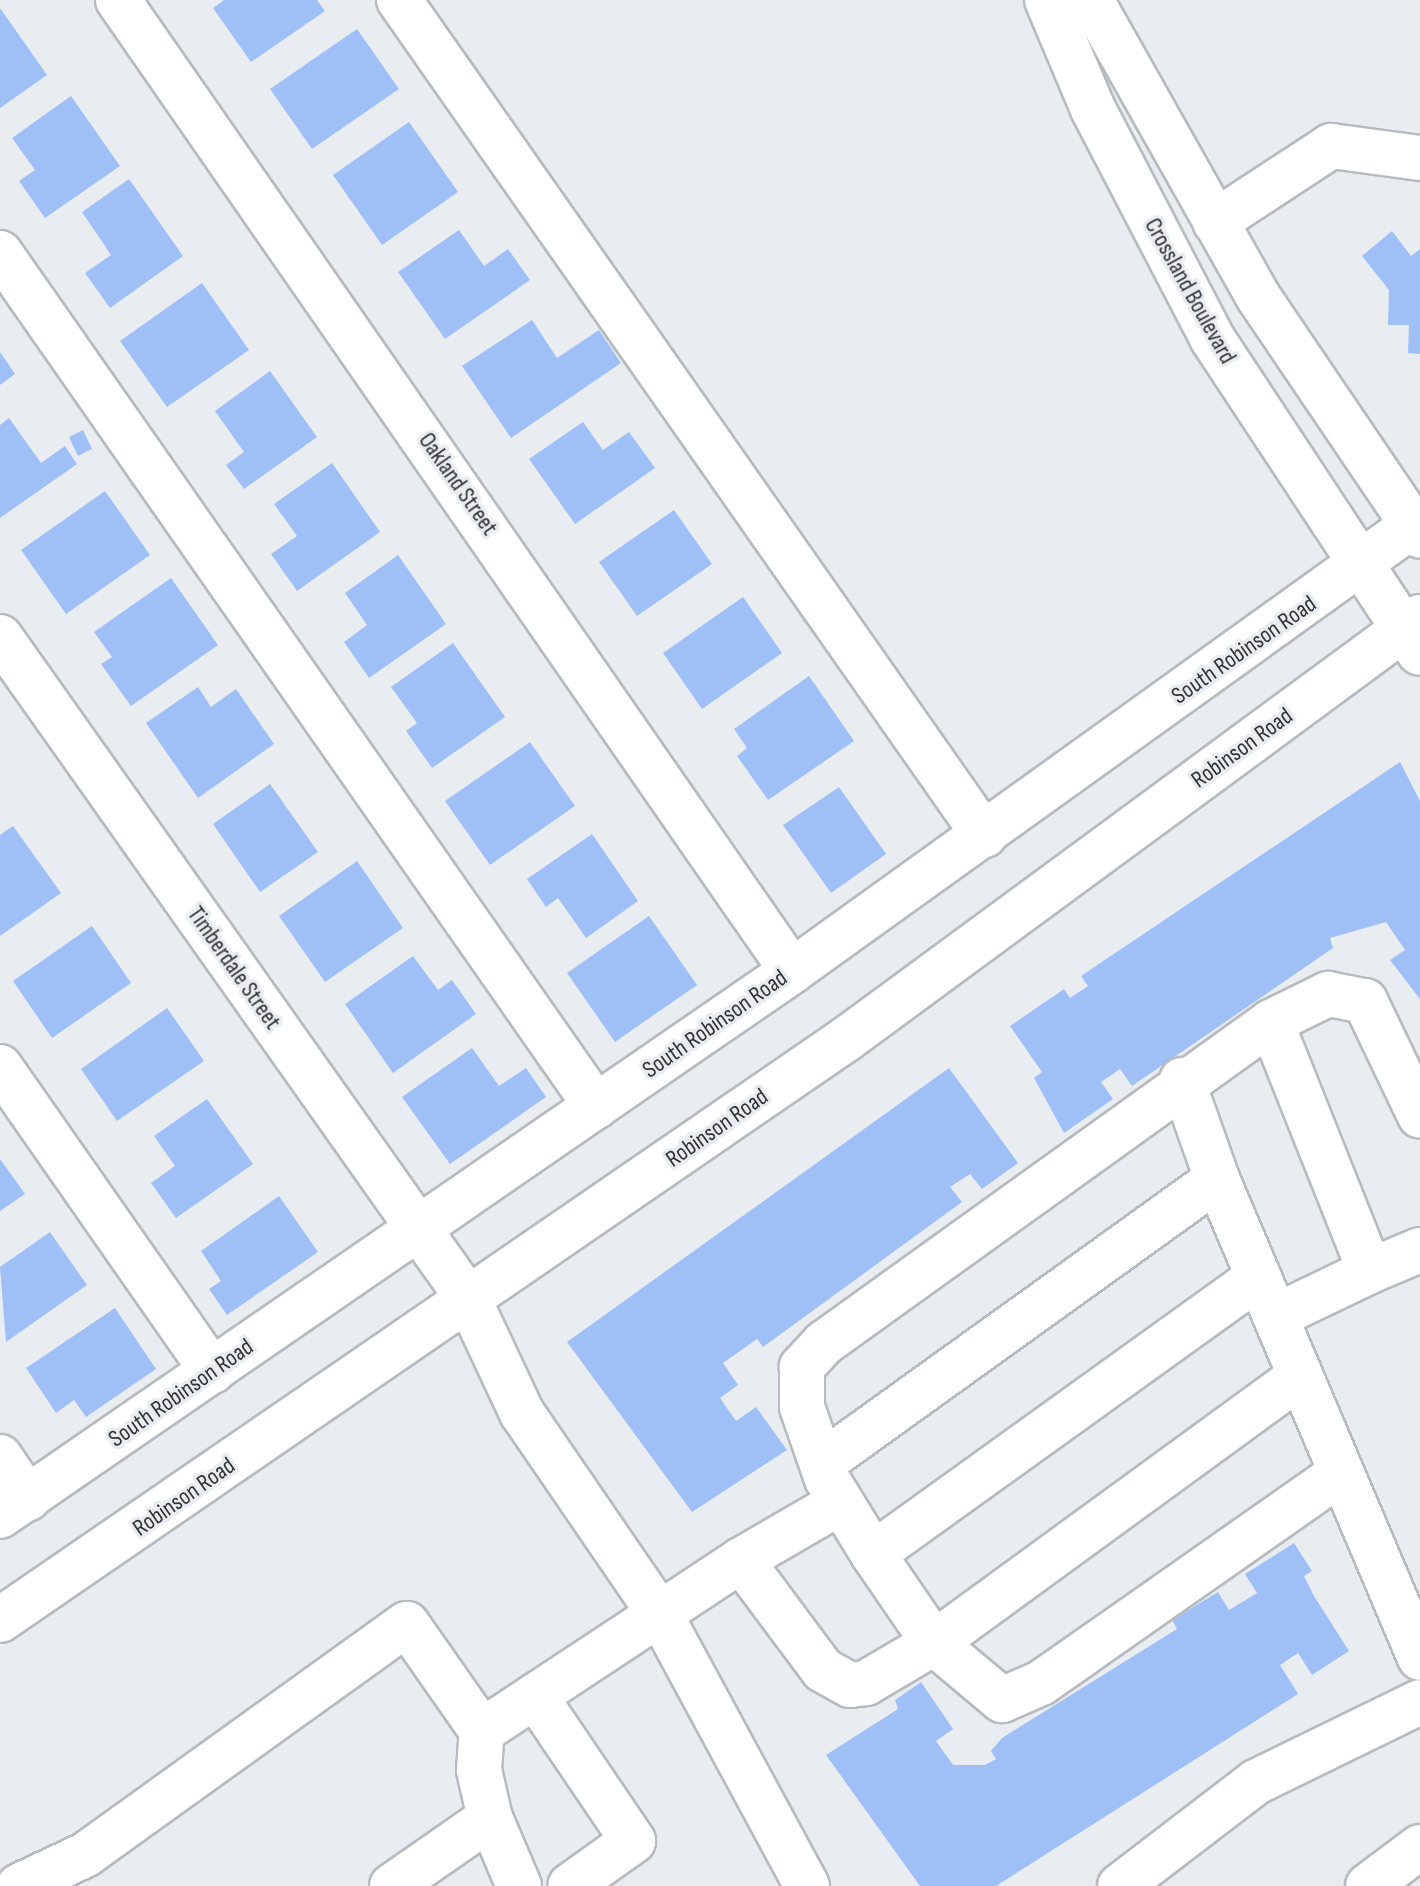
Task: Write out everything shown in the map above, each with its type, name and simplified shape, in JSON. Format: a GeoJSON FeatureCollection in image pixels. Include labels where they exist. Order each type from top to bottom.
{"type":"FeatureCollection","features":[{"type":"Feature","properties":{"kind":"street","name":"Oakland Street"},"geometry":{"type":"LineString","coordinates":[[118,0],[792,971]]}},
{"type":"Feature","properties":{"kind":"street"},"geometry":{"type":"LineString","coordinates":[[400,0],[984,835]]}},
{"type":"Feature","properties":{"kind":"street","name":"Crossland Boulevard"},"geometry":{"type":"LineString","coordinates":[[1047,0],[1093,109],[1212,338],[1361,567],[1415,633]]}},
{"type":"Feature","properties":{"kind":"street"},"geometry":{"type":"LineString","coordinates":[[1091,0],[1215,222],[1418,527]]}},
{"type":"Feature","properties":{"kind":"street"},"geometry":{"type":"LineString","coordinates":[[1215,222],[1331,146],[1420,158]]}},
{"type":"Feature","properties":{"kind":"street"},"geometry":{"type":"LineString","coordinates":[[0,253],[596,1106]]}},
{"type":"Feature","properties":{"kind":"street","name":"South Robinson Road"},"geometry":{"type":"LineString","coordinates":[[14,1507],[792,971],[1418,527]]}},
{"type":"Feature","properties":{"kind":"street","name":"Robinson Road"},"geometry":{"type":"LineString","coordinates":[[0,1620],[845,1040],[1415,633]]}},
{"type":"Feature","properties":{"kind":"street","name":"Timberdale Street"},"geometry":{"type":"LineString","coordinates":[[0,637],[469,1300],[522,1413],[661,1616],[807,1886]]}},
{"type":"Feature","properties":{"kind":"street"},"geometry":{"type":"LineString","coordinates":[[1340,1474],[1021,1695],[1002,1700],[984,1690],[934,1643],[841,1502],[822,1463],[802,1407],[802,1367],[1182,1080],[1271,1022],[1328,994],[1365,1001],[1420,1116]]}},
{"type":"Feature","properties":{"kind":"street"},"geometry":{"type":"LineString","coordinates":[[1271,1022],[1370,1271]]}},
{"type":"Feature","properties":{"kind":"street"},"geometry":{"type":"LineString","coordinates":[[0,1067],[212,1371]]}},
{"type":"Feature","properties":{"kind":"street"},"geometry":{"type":"LineString","coordinates":[[1182,1080],[1217,1179],[1420,1658]]}},
{"type":"Feature","properties":{"kind":"street"},"geometry":{"type":"LineString","coordinates":[[822,1463],[1217,1179]]}},
{"type":"Feature","properties":{"kind":"street"},"geometry":{"type":"LineString","coordinates":[[873,1554],[1267,1297],[1370,1271],[1420,1250]]}},
{"type":"Feature","properties":{"kind":"street"},"geometry":{"type":"LineString","coordinates":[[741,1560],[833,1682],[866,1683],[934,1643],[1299,1377]]}},
{"type":"Feature","properties":{"kind":"street"},"geometry":{"type":"LineString","coordinates":[[0,1457],[14,1507]]}},
{"type":"Feature","properties":{"kind":"street"},"geometry":{"type":"LineString","coordinates":[[482,1731],[661,1616],[741,1560],[841,1502]]}},
{"type":"Feature","properties":{"kind":"street"},"geometry":{"type":"LineString","coordinates":[[19,1886],[91,1871],[407,1624],[482,1731],[479,1770],[490,1818],[519,1886]]}},
{"type":"Feature","properties":{"kind":"street"},"geometry":{"type":"LineString","coordinates":[[535,1696],[633,1841],[570,1886]]}},
{"type":"Feature","properties":{"kind":"street"},"geometry":{"type":"LineString","coordinates":[[1120,1886],[1256,1782],[1420,1702]]}},
{"type":"Feature","properties":{"kind":"street"},"geometry":{"type":"LineString","coordinates":[[392,1886],[490,1818]]}},
{"type":"Feature","properties":{"kind":"street"},"geometry":{"type":"LineString","coordinates":[[1368,1886],[1420,1847]]}},
{"type":"Feature","properties":{"kind":"building"},"geometry":{"type":"Polygon","coordinates":[[[224,0],[317,0],[325,11],[251,62],[213,8],[224,0]]]}},
{"type":"Feature","properties":{"kind":"building"},"geometry":{"type":"Polygon","coordinates":[[[0,8],[47,75],[0,108],[0,8]]]}},
{"type":"Feature","properties":{"kind":"building"},"geometry":{"type":"Polygon","coordinates":[[[357,29],[399,89],[312,149],[270,89],[357,29]]]}},
{"type":"Feature","properties":{"kind":"building"},"geometry":{"type":"Polygon","coordinates":[[[71,96],[120,166],[45,218],[19,181],[35,170],[12,138],[71,96]]]}},
{"type":"Feature","properties":{"kind":"building"},"geometry":{"type":"Polygon","coordinates":[[[409,122],[458,192],[382,245],[333,175],[409,122]]]}},
{"type":"Feature","properties":{"kind":"building"},"geometry":{"type":"Polygon","coordinates":[[[129,179],[183,256],[110,308],[85,273],[111,255],[82,212],[129,179]]]}},
{"type":"Feature","properties":{"kind":"building"},"geometry":{"type":"Polygon","coordinates":[[[459,230],[484,266],[508,249],[530,280],[445,339],[398,272],[459,230]]]}},
{"type":"Feature","properties":{"kind":"building"},"geometry":{"type":"Polygon","coordinates":[[[1392,231],[1411,256],[1420,249],[1420,354],[1408,353],[1409,325],[1388,325],[1389,290],[1362,256],[1392,231]]]}},
{"type":"Feature","properties":{"kind":"building"},"geometry":{"type":"Polygon","coordinates":[[[202,283],[249,350],[167,407],[120,341],[202,283]]]}},
{"type":"Feature","properties":{"kind":"building"},"geometry":{"type":"Polygon","coordinates":[[[532,320],[557,358],[599,330],[621,363],[511,438],[462,366],[532,320]]]}},
{"type":"Feature","properties":{"kind":"building"},"geometry":{"type":"Polygon","coordinates":[[[0,352],[15,374],[0,385],[0,352]]]}},
{"type":"Feature","properties":{"kind":"building"},"geometry":{"type":"Polygon","coordinates":[[[270,371],[317,437],[244,489],[226,465],[244,452],[215,411],[270,371]]]}},
{"type":"Feature","properties":{"kind":"building"},"geometry":{"type":"Polygon","coordinates":[[[9,418],[41,463],[65,446],[77,464],[0,518],[0,425],[9,418]]]}},
{"type":"Feature","properties":{"kind":"building"},"geometry":{"type":"Polygon","coordinates":[[[583,422],[603,450],[629,432],[655,468],[575,524],[529,459],[583,422]]]}},
{"type":"Feature","properties":{"kind":"building"},"geometry":{"type":"Polygon","coordinates":[[[83,430],[92,449],[78,456],[69,437],[83,430]]]}},
{"type":"Feature","properties":{"kind":"building"},"geometry":{"type":"Polygon","coordinates":[[[332,463],[380,532],[297,591],[271,554],[297,536],[274,504],[332,463]]]}},
{"type":"Feature","properties":{"kind":"building"},"geometry":{"type":"Polygon","coordinates":[[[105,491],[150,555],[66,614],[21,550],[105,491]]]}},
{"type":"Feature","properties":{"kind":"building"},"geometry":{"type":"Polygon","coordinates":[[[674,510],[712,564],[637,616],[599,562],[674,510]]]}},
{"type":"Feature","properties":{"kind":"building"},"geometry":{"type":"Polygon","coordinates":[[[398,555],[446,624],[369,678],[344,642],[367,625],[345,593],[398,555]]]}},
{"type":"Feature","properties":{"kind":"building"},"geometry":{"type":"Polygon","coordinates":[[[171,578],[218,645],[131,706],[101,664],[112,657],[94,632],[171,578]]]}},
{"type":"Feature","properties":{"kind":"building"},"geometry":{"type":"Polygon","coordinates":[[[743,597],[782,653],[702,709],[663,653],[743,597]]]}},
{"type":"Feature","properties":{"kind":"building"},"geometry":{"type":"Polygon","coordinates":[[[453,643],[505,717],[432,768],[406,731],[417,723],[391,687],[453,643]]]}},
{"type":"Feature","properties":{"kind":"building"},"geometry":{"type":"Polygon","coordinates":[[[809,676],[854,741],[768,800],[737,756],[747,748],[734,729],[809,676]]]}},
{"type":"Feature","properties":{"kind":"building"},"geometry":{"type":"Polygon","coordinates":[[[198,687],[211,707],[236,689],[274,744],[198,798],[146,723],[198,687]]]}},
{"type":"Feature","properties":{"kind":"building"},"geometry":{"type":"Polygon","coordinates":[[[530,742],[575,806],[490,865],[445,801],[530,742]]]}},
{"type":"Feature","properties":{"kind":"building"},"geometry":{"type":"Polygon","coordinates":[[[1400,762],[1420,801],[1420,999],[1390,960],[1405,950],[1386,922],[1330,938],[1333,948],[1132,1086],[1120,1069],[1101,1082],[1113,1099],[1064,1133],[1034,1078],[1042,1072],[1010,1026],[1064,989],[1070,998],[1088,986],[1081,976],[1400,762]]]}},
{"type":"Feature","properties":{"kind":"building"},"geometry":{"type":"Polygon","coordinates":[[[270,784],[318,852],[260,892],[213,824],[270,784]]]}},
{"type":"Feature","properties":{"kind":"building"},"geometry":{"type":"Polygon","coordinates":[[[839,787],[886,854],[831,893],[783,825],[839,787]]]}},
{"type":"Feature","properties":{"kind":"building"},"geometry":{"type":"Polygon","coordinates":[[[13,826],[61,893],[0,936],[0,835],[13,826]]]}},
{"type":"Feature","properties":{"kind":"building"},"geometry":{"type":"Polygon","coordinates":[[[592,834],[638,901],[586,938],[558,898],[546,907],[527,879],[592,834]]]}},
{"type":"Feature","properties":{"kind":"building"},"geometry":{"type":"Polygon","coordinates":[[[357,861],[403,928],[325,982],[279,916],[357,861]]]}},
{"type":"Feature","properties":{"kind":"building"},"geometry":{"type":"Polygon","coordinates":[[[649,916],[697,985],[615,1042],[567,973],[649,916]]]}},
{"type":"Feature","properties":{"kind":"building"},"geometry":{"type":"Polygon","coordinates":[[[92,926],[131,983],[52,1038],[13,981],[92,926]]]}},
{"type":"Feature","properties":{"kind":"building"},"geometry":{"type":"Polygon","coordinates":[[[413,956],[438,990],[452,980],[476,1014],[393,1073],[345,1004],[413,956]]]}},
{"type":"Feature","properties":{"kind":"building"},"geometry":{"type":"Polygon","coordinates":[[[167,1008],[204,1061],[117,1121],[81,1069],[167,1008]]]}},
{"type":"Feature","properties":{"kind":"building"},"geometry":{"type":"Polygon","coordinates":[[[472,1048],[499,1086],[526,1068],[546,1097],[450,1164],[402,1097],[472,1048]]]}},
{"type":"Feature","properties":{"kind":"building"},"geometry":{"type":"Polygon","coordinates":[[[949,1068],[1018,1163],[982,1189],[970,1174],[950,1187],[962,1202],[763,1347],[757,1339],[723,1363],[738,1385],[720,1398],[736,1421],[756,1407],[787,1450],[692,1512],[567,1342],[949,1068]]]}},
{"type":"Feature","properties":{"kind":"building"},"geometry":{"type":"Polygon","coordinates":[[[207,1099],[253,1164],[176,1218],[151,1183],[175,1166],[154,1136],[207,1099]]]}},
{"type":"Feature","properties":{"kind":"building"},"geometry":{"type":"Polygon","coordinates":[[[0,1159],[25,1194],[0,1211],[0,1159]]]}},
{"type":"Feature","properties":{"kind":"building"},"geometry":{"type":"Polygon","coordinates":[[[279,1196],[318,1252],[227,1315],[209,1289],[221,1281],[201,1251],[279,1196]]]}},
{"type":"Feature","properties":{"kind":"building"},"geometry":{"type":"Polygon","coordinates":[[[50,1232],[87,1285],[6,1342],[0,1267],[50,1232]]]}},
{"type":"Feature","properties":{"kind":"building"},"geometry":{"type":"Polygon","coordinates":[[[115,1308],[156,1369],[86,1417],[74,1400],[56,1413],[26,1368],[115,1308]]]}},
{"type":"Feature","properties":{"kind":"building"},"geometry":{"type":"Polygon","coordinates":[[[1294,1543],[1312,1571],[1304,1576],[1314,1596],[1349,1651],[1312,1675],[1298,1653],[1280,1665],[1298,1694],[996,1886],[920,1886],[826,1755],[898,1709],[895,1700],[921,1682],[953,1729],[936,1741],[953,1765],[985,1765],[996,1759],[991,1751],[1002,1738],[1177,1629],[1172,1620],[1218,1592],[1229,1610],[1257,1593],[1245,1574],[1294,1543]]]}}]}
